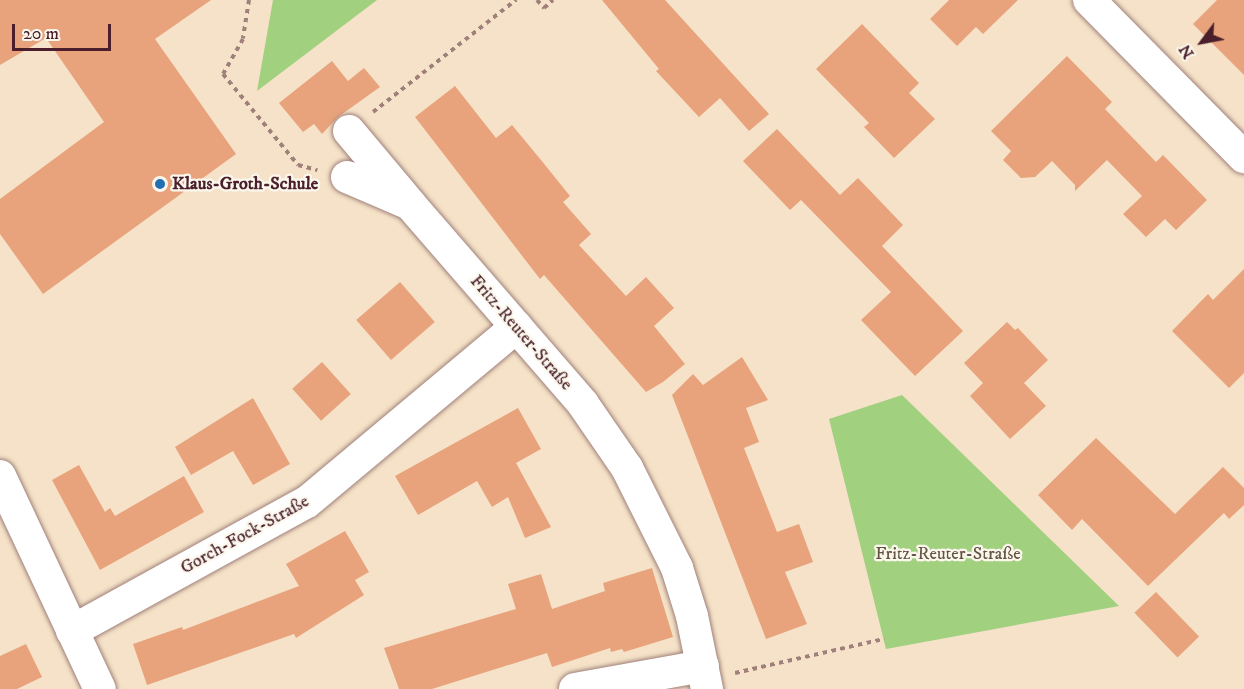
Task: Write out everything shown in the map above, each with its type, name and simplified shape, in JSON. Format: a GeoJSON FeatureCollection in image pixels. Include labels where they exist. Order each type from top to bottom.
{"type":"FeatureCollection","features":[{"type":"Feature","properties":{"kind":"street"},"geometry":{"type":"LineString","coordinates":[[1089,0],[1244,157]]}},
{"type":"Feature","properties":{"kind":"street","name":"Fritz-Reuter-Straße"},"geometry":{"type":"LineString","coordinates":[[349,131],[583,404],[650,509],[677,568],[705,678]]}},
{"type":"Feature","properties":{"kind":"street","name":"Fritz-Reuter-Straße"},"geometry":{"type":"LineString","coordinates":[[347,177],[410,204]]}},
{"type":"Feature","properties":{"kind":"street","name":"Gorch-Fock-Straße"},"geometry":{"type":"LineString","coordinates":[[72,631],[307,502],[516,327]]}},
{"type":"Feature","properties":{"kind":"street"},"geometry":{"type":"LineString","coordinates":[[0,476],[100,689]]}},
{"type":"Feature","properties":{"kind":"street"},"geometry":{"type":"LineString","coordinates":[[575,689],[705,678]]}},
{"type":"Feature","properties":{"kind":"path"},"geometry":{"type":"LineString","coordinates":[[249,0],[243,39],[223,74],[298,165],[347,177]]}},
{"type":"Feature","properties":{"kind":"path"},"geometry":{"type":"LineString","coordinates":[[349,131],[516,0]]}},
{"type":"Feature","properties":{"kind":"path"},"geometry":{"type":"LineString","coordinates":[[537,0],[544,8],[553,0]]}},
{"type":"Feature","properties":{"kind":"path"},"geometry":{"type":"LineString","coordinates":[[705,678],[884,639]]}},
{"type":"Feature","properties":{"kind":"green space"},"geometry":{"type":"Polygon","coordinates":[[[273,0],[377,0],[257,91],[273,0]]]}},
{"type":"Feature","properties":{"kind":"green space","name":"Fritz-Reuter-Straße"},"geometry":{"type":"Polygon","coordinates":[[[902,395],[1119,606],[886,649],[829,419],[902,395]]]}},
{"type":"Feature","properties":{"kind":"building","name":"Klaus-Groth-Schule"},"geometry":{"type":"Polygon","coordinates":[[[0,0],[211,0],[155,39],[236,154],[43,294],[0,234],[0,199],[104,122],[46,38],[0,65],[0,0]]]}},
{"type":"Feature","properties":{"kind":"building"},"geometry":{"type":"Polygon","coordinates":[[[602,0],[665,0],[769,114],[749,131],[720,98],[699,117],[656,71],[659,69],[602,0]]]}},
{"type":"Feature","properties":{"kind":"building"},"geometry":{"type":"Polygon","coordinates":[[[949,0],[1018,0],[983,34],[976,27],[957,46],[930,19],[949,0]]]}},
{"type":"Feature","properties":{"kind":"building"},"geometry":{"type":"Polygon","coordinates":[[[1217,0],[1244,0],[1244,75],[1193,24],[1217,0]]]}},
{"type":"Feature","properties":{"kind":"building"},"geometry":{"type":"Polygon","coordinates":[[[862,24],[919,83],[909,93],[935,119],[894,158],[864,127],[869,123],[816,69],[862,24]]]}},
{"type":"Feature","properties":{"kind":"building"},"geometry":{"type":"Polygon","coordinates":[[[1067,56],[1112,102],[1105,109],[1156,162],[1163,155],[1207,200],[1176,230],[1165,219],[1146,237],[1123,214],[1142,196],[1107,160],[1075,191],[1075,185],[1052,161],[1035,177],[1021,178],[1003,160],[1011,151],[991,131],[1067,56]]]}},
{"type":"Feature","properties":{"kind":"building"},"geometry":{"type":"Polygon","coordinates":[[[332,61],[348,81],[364,68],[380,87],[338,117],[322,134],[314,124],[303,132],[279,103],[332,61]]]}},
{"type":"Feature","properties":{"kind":"building"},"geometry":{"type":"Polygon","coordinates":[[[455,86],[496,138],[512,125],[541,160],[570,196],[563,202],[591,234],[579,245],[626,296],[646,277],[674,308],[654,326],[685,364],[663,382],[646,392],[544,275],[540,279],[415,117],[455,86]]]}},
{"type":"Feature","properties":{"kind":"building"},"geometry":{"type":"Polygon","coordinates":[[[777,129],[840,195],[858,178],[903,225],[882,246],[963,331],[915,376],[861,320],[891,292],[801,200],[790,210],[743,161],[777,129]]]}},
{"type":"Feature","properties":{"kind":"building"},"geometry":{"type":"Polygon","coordinates":[[[1244,269],[1244,373],[1229,388],[1172,331],[1208,294],[1213,300],[1244,269]]]}},
{"type":"Feature","properties":{"kind":"building"},"geometry":{"type":"Polygon","coordinates":[[[400,282],[435,322],[391,360],[356,320],[400,282]]]}},
{"type":"Feature","properties":{"kind":"building"},"geometry":{"type":"Polygon","coordinates":[[[1007,322],[1015,330],[1018,328],[1048,360],[1024,383],[1046,406],[1010,439],[970,396],[983,383],[964,363],[1007,322]]]}},
{"type":"Feature","properties":{"kind":"building"},"geometry":{"type":"Polygon","coordinates":[[[742,357],[768,400],[746,408],[759,442],[744,448],[777,532],[799,524],[813,562],[785,572],[807,624],[766,639],[672,395],[693,374],[703,385],[742,357]]]}},
{"type":"Feature","properties":{"kind":"building"},"geometry":{"type":"Polygon","coordinates":[[[322,362],[351,394],[321,421],[292,389],[322,362]]]}},
{"type":"Feature","properties":{"kind":"building"},"geometry":{"type":"Polygon","coordinates":[[[253,398],[290,464],[253,485],[233,451],[191,475],[175,447],[253,398]]]}},
{"type":"Feature","properties":{"kind":"building"},"geometry":{"type":"Polygon","coordinates":[[[518,408],[541,449],[516,463],[551,527],[525,538],[508,497],[492,507],[477,481],[418,515],[395,476],[518,408]]]}},
{"type":"Feature","properties":{"kind":"building"},"geometry":{"type":"Polygon","coordinates":[[[1096,438],[1175,514],[1223,467],[1244,488],[1244,505],[1229,519],[1224,513],[1148,586],[1082,519],[1072,530],[1038,495],[1096,438]]]}},
{"type":"Feature","properties":{"kind":"building"},"geometry":{"type":"Polygon","coordinates":[[[79,465],[105,512],[110,508],[115,516],[184,476],[204,512],[100,570],[52,480],[79,465]]]}},
{"type":"Feature","properties":{"kind":"building"},"geometry":{"type":"Polygon","coordinates":[[[345,531],[369,572],[355,580],[364,595],[296,638],[294,634],[147,685],[133,644],[182,627],[183,630],[299,586],[286,564],[345,531]]]}},
{"type":"Feature","properties":{"kind":"building"},"geometry":{"type":"Polygon","coordinates":[[[652,568],[673,637],[624,652],[622,649],[611,652],[610,648],[552,667],[547,653],[432,689],[399,689],[384,648],[516,609],[508,584],[541,574],[552,609],[605,591],[603,583],[652,568]]]}},
{"type":"Feature","properties":{"kind":"building"},"geometry":{"type":"Polygon","coordinates":[[[1156,592],[1199,637],[1177,657],[1134,613],[1156,592]]]}},
{"type":"Feature","properties":{"kind":"building"},"geometry":{"type":"Polygon","coordinates":[[[26,644],[42,677],[17,689],[0,689],[0,656],[26,644]]]}},
{"type":"Feature","properties":{"kind":"place","name":"Klaus-Groth-Schule"},"geometry":{"type":"Point","coordinates":[160,184]}}]}
